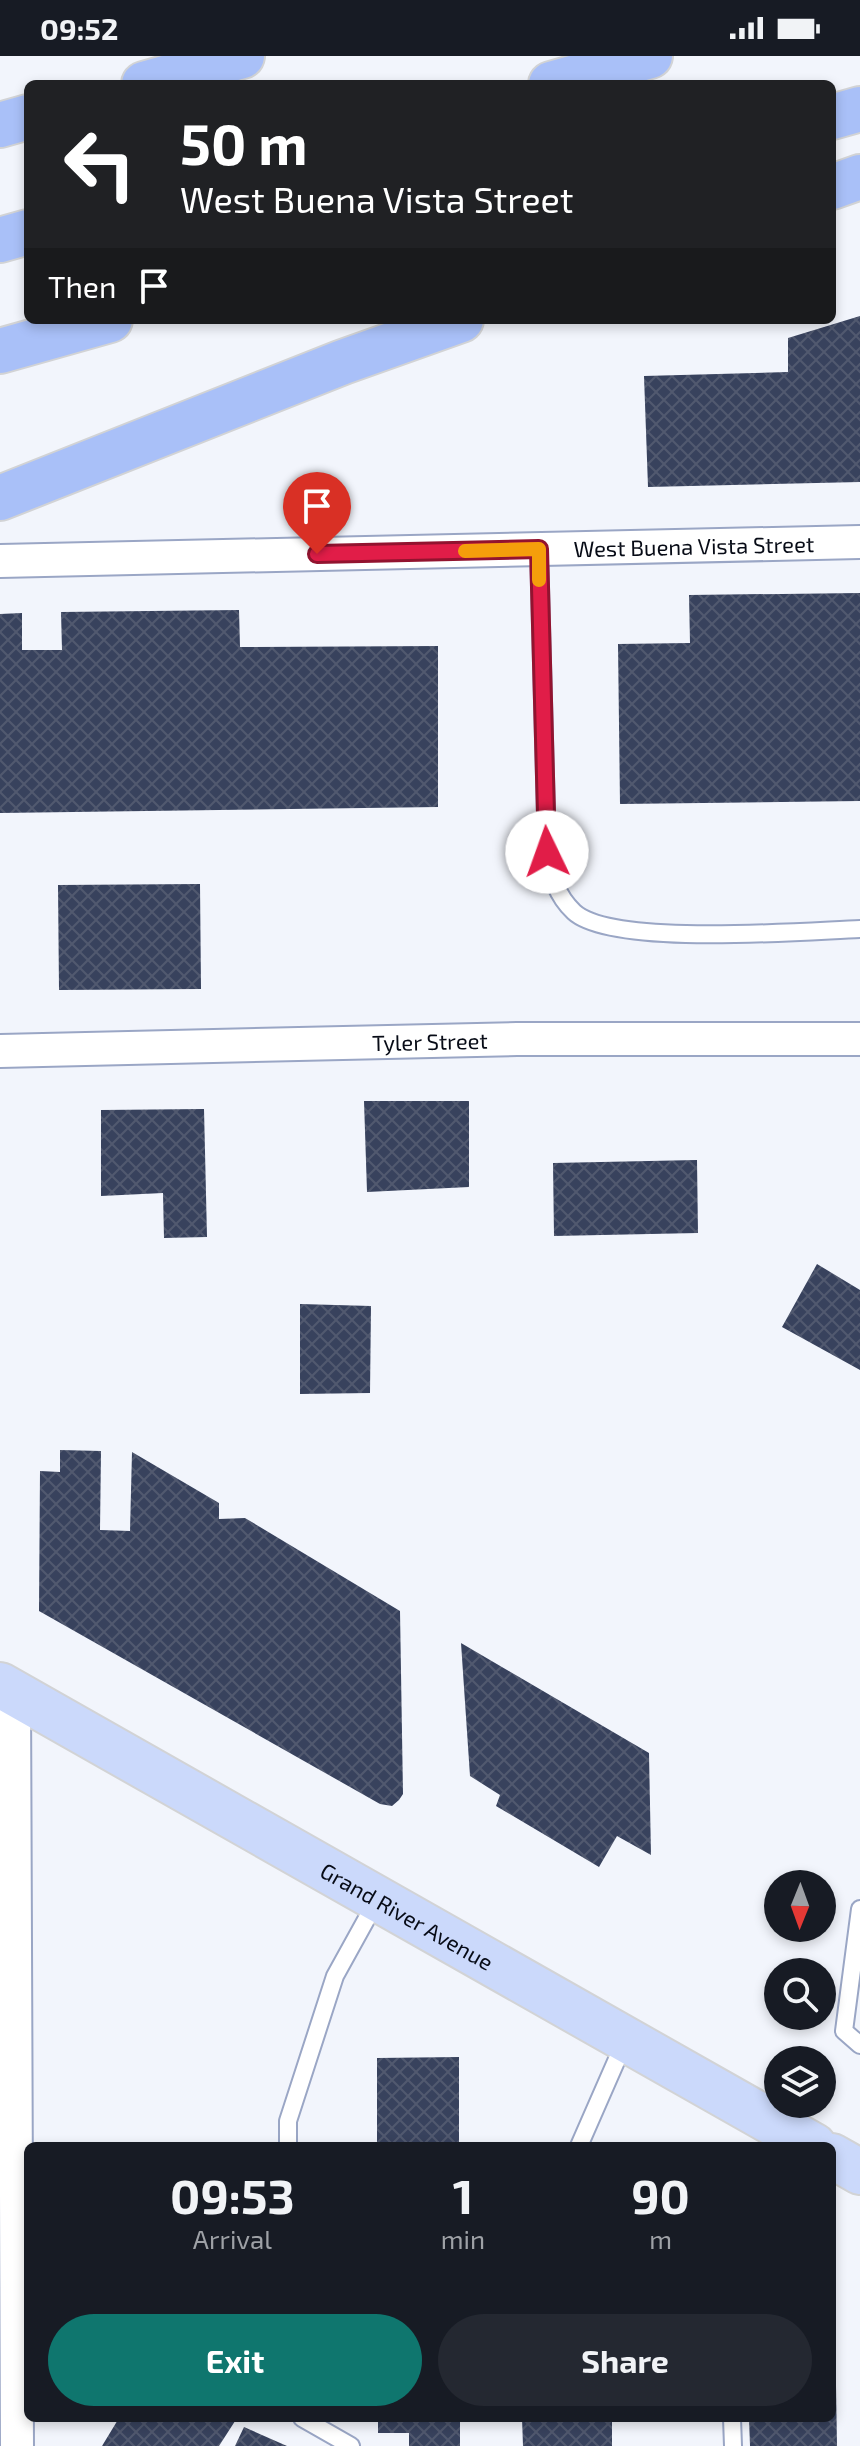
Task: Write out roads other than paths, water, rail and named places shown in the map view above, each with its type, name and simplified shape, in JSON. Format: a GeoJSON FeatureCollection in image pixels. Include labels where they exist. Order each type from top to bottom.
{"type":"FeatureCollection","features":[{"type":"Feature","properties":{"kind":"highway"},"geometry":{"type":"LineString","coordinates":[[158,80],[242,56]]}},
{"type":"Feature","properties":{"kind":"highway"},"geometry":{"type":"LineString","coordinates":[[565,80],[650,56]]}},
{"type":"Feature","properties":{"kind":"highway"},"geometry":{"type":"LineString","coordinates":[[836,116],[860,109]]}},
{"type":"Feature","properties":{"kind":"highway"},"geometry":{"type":"LineString","coordinates":[[0,125],[24,118]]}},
{"type":"Feature","properties":{"kind":"highway"},"geometry":{"type":"LineString","coordinates":[[836,186],[860,177]]}},
{"type":"Feature","properties":{"kind":"highway"},"geometry":{"type":"LineString","coordinates":[[0,240],[24,233]]}},
{"type":"Feature","properties":{"kind":"highway"},"geometry":{"type":"LineString","coordinates":[[0,351],[96,324]]}},
{"type":"Feature","properties":{"kind":"highway"},"geometry":{"type":"LineString","coordinates":[[0,498],[343,362],[450,324]]}},
{"type":"Feature","properties":{"kind":"main road","name":"Grand River Avenue"},"geometry":{"type":"LineString","coordinates":[[7,1689],[626,2040],[770,2129],[803,2142]]}},
{"type":"Feature","properties":{"kind":"street","name":"West Buena Vista Street"},"geometry":{"type":"LineString","coordinates":[[0,561],[860,542]]}},
{"type":"Feature","properties":{"kind":"street","name":"Tyler Street"},"geometry":{"type":"LineString","coordinates":[[0,1051],[517,1039],[860,1039]]}},
{"type":"Feature","properties":{"kind":"street"},"geometry":{"type":"LineString","coordinates":[[7,1689],[8,2198],[22,2258],[17,2446]]}},
{"type":"Feature","properties":{"kind":"lane"},"geometry":{"type":"LineString","coordinates":[[539,549],[547,852],[553,884],[575,914],[611,928],[649,933],[860,929]]}},
{"type":"Feature","properties":{"kind":"lane"},"geometry":{"type":"LineString","coordinates":[[288,2142],[288,2121],[335,1976],[378,1899]]}},
{"type":"Feature","properties":{"kind":"lane"},"geometry":{"type":"LineString","coordinates":[[860,1909],[856,1979],[844,2031],[860,2045]]}},
{"type":"Feature","properties":{"kind":"lane"},"geometry":{"type":"LineString","coordinates":[[581,2142],[626,2040]]}},
{"type":"Feature","properties":{"kind":"lane"},"geometry":{"type":"LineString","coordinates":[[309,2422],[351,2446]]}},
{"type":"Feature","properties":{"kind":"lane"},"geometry":{"type":"LineString","coordinates":[[732,2422],[733,2446]]}}]}
